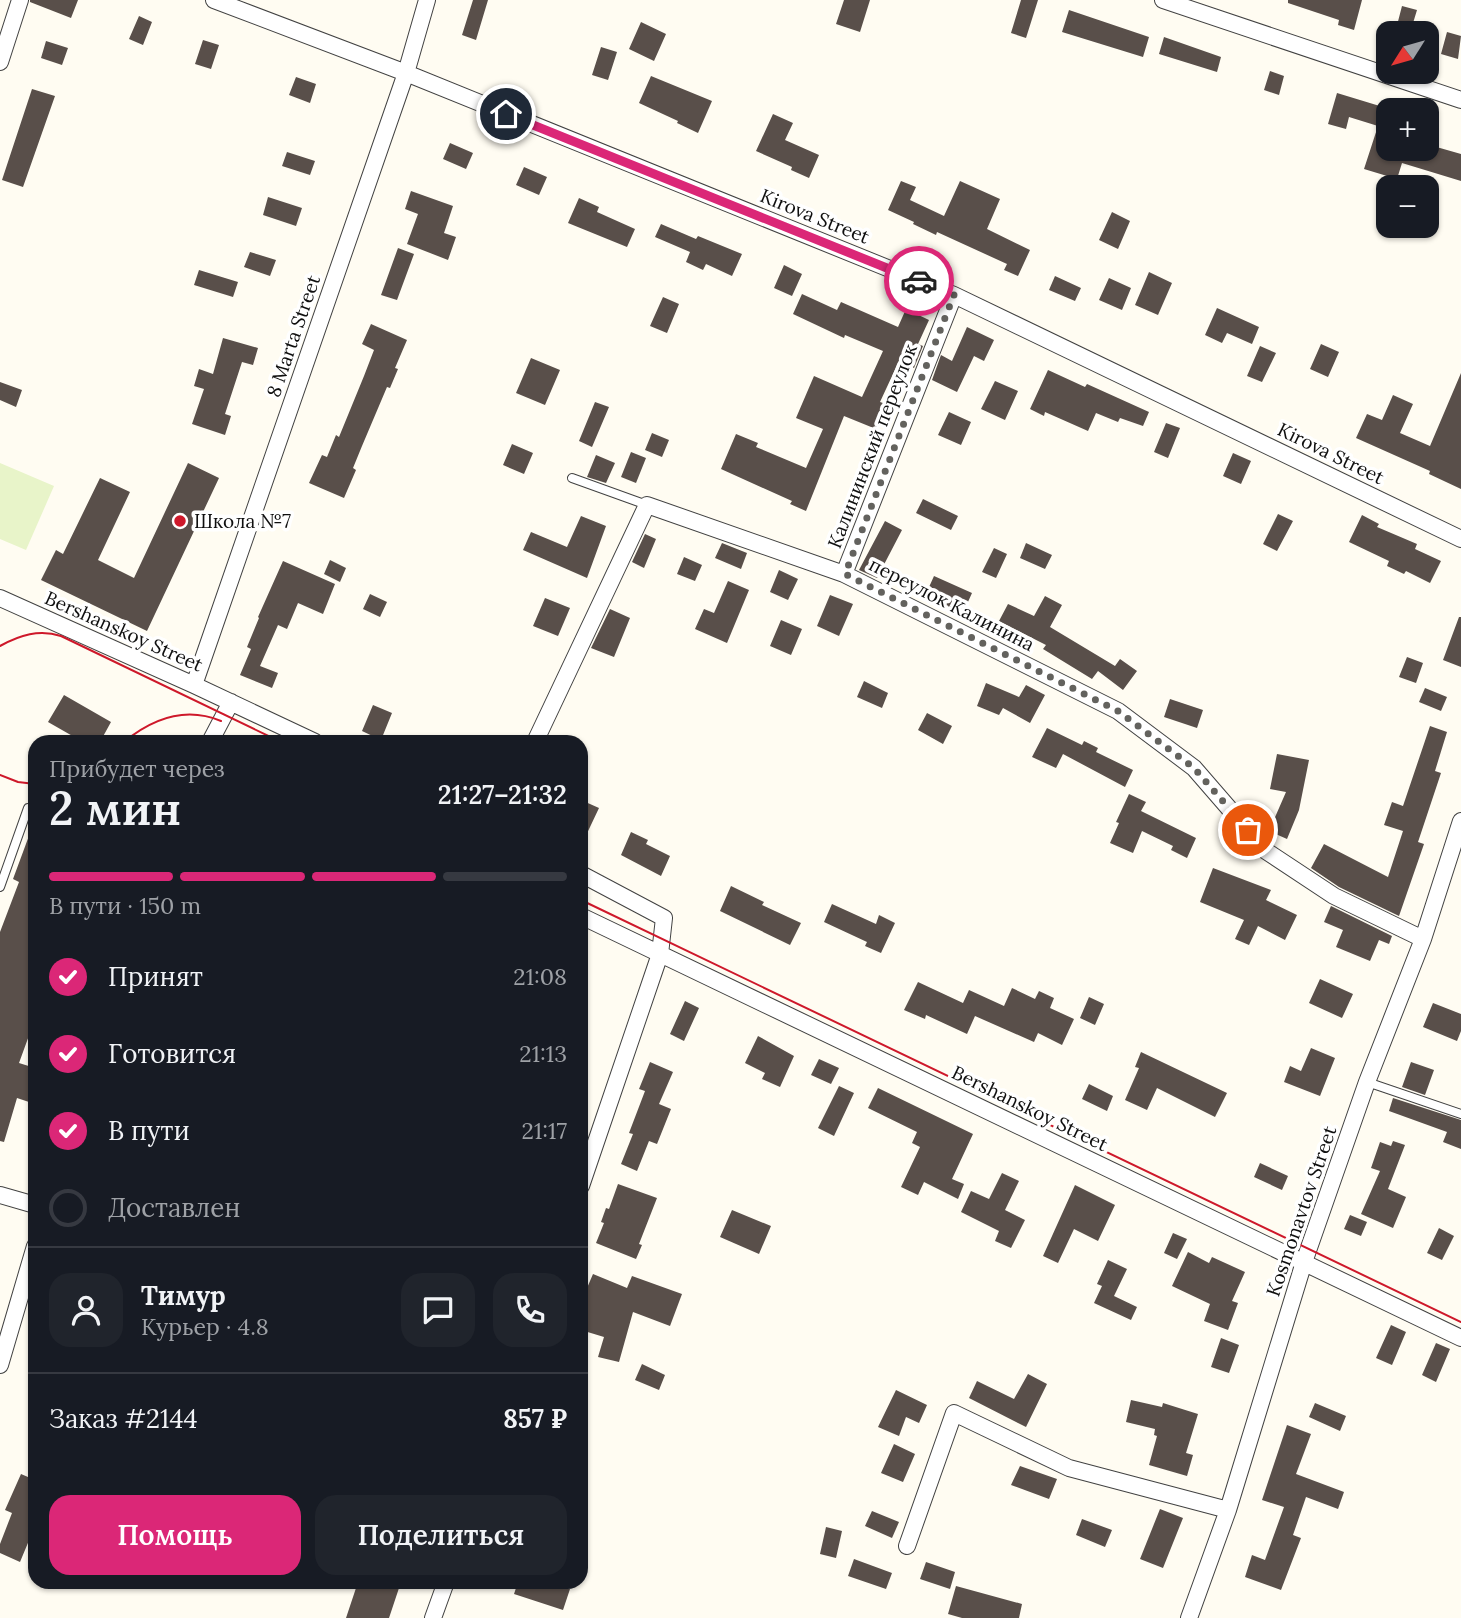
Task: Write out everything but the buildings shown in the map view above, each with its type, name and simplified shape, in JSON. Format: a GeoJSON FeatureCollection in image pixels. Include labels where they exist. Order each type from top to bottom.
{"type":"FeatureCollection","features":[{"type":"Feature","properties":{"kind":"street"},"geometry":{"type":"LineString","coordinates":[[0,62],[20,0]]}},
{"type":"Feature","properties":{"kind":"street","name":"Kirova Street"},"geometry":{"type":"LineString","coordinates":[[214,0],[406,73],[954,295],[1461,539]]}},
{"type":"Feature","properties":{"kind":"street","name":"8 Marta Street"},"geometry":{"type":"LineString","coordinates":[[194,685],[406,73],[427,0]]}},
{"type":"Feature","properties":{"kind":"street"},"geometry":{"type":"LineString","coordinates":[[1163,0],[1461,100]]}},
{"type":"Feature","properties":{"kind":"street","name":"Калининский переулок"},"geometry":{"type":"LineString","coordinates":[[845,574],[954,295]]}},
{"type":"Feature","properties":{"kind":"street"},"geometry":{"type":"LineString","coordinates":[[538,735],[647,505]]}},
{"type":"Feature","properties":{"kind":"street","name":"переулок Калинина"},"geometry":{"type":"LineString","coordinates":[[647,505],[845,574],[1118,711],[1194,768],[1266,851],[1334,896],[1423,939]]}},
{"type":"Feature","properties":{"kind":"street","name":"Bershanskoy Street"},"geometry":{"type":"LineString","coordinates":[[0,598],[300,735]]}},
{"type":"Feature","properties":{"kind":"street"},"geometry":{"type":"LineString","coordinates":[[214,735],[231,702]]}},
{"type":"Feature","properties":{"kind":"street","name":"Kosmonavtov Street"},"geometry":{"type":"LineString","coordinates":[[1189,1618],[1228,1510],[1304,1262],[1367,1083],[1423,939],[1461,821]]}},
{"type":"Feature","properties":{"kind":"street"},"geometry":{"type":"LineString","coordinates":[[588,878],[664,918],[660,954],[588,1165]]}},
{"type":"Feature","properties":{"kind":"street","name":"Bershanskoy Street"},"geometry":{"type":"LineString","coordinates":[[588,919],[1461,1338]]}},
{"type":"Feature","properties":{"kind":"street"},"geometry":{"type":"LineString","coordinates":[[0,1195],[28,1203]]}},
{"type":"Feature","properties":{"kind":"street"},"geometry":{"type":"LineString","coordinates":[[0,1365],[28,1270]]}},
{"type":"Feature","properties":{"kind":"street"},"geometry":{"type":"LineString","coordinates":[[907,1546],[954,1413],[1069,1468],[1228,1510]]}},
{"type":"Feature","properties":{"kind":"street"},"geometry":{"type":"LineString","coordinates":[[433,1618],[443,1589]]}},
{"type":"Feature","properties":{"kind":"lane"},"geometry":{"type":"LineString","coordinates":[[572,478],[647,505]]}},
{"type":"Feature","properties":{"kind":"lane"},"geometry":{"type":"LineString","coordinates":[[0,887],[28,808]]}},
{"type":"Feature","properties":{"kind":"lane"},"geometry":{"type":"LineString","coordinates":[[1367,1083],[1461,1114]]}},
{"type":"Feature","properties":{"kind":"green space"},"geometry":{"type":"Polygon","coordinates":[[[0,463],[54,486],[26,550],[0,539],[0,463]]]}},
{"type":"Feature","properties":{"kind":"tram line"},"geometry":{"type":"LineString","coordinates":[[0,646],[30,634],[61,636],[266,735]]}},
{"type":"Feature","properties":{"kind":"tram line"},"geometry":{"type":"LineString","coordinates":[[134,735],[158,721],[182,715],[221,721]]}},
{"type":"Feature","properties":{"kind":"tram line"},"geometry":{"type":"LineString","coordinates":[[0,775],[28,783]]}},
{"type":"Feature","properties":{"kind":"tram line"},"geometry":{"type":"LineString","coordinates":[[588,903],[1461,1322]]}},
{"type":"Feature","properties":{"kind":"way so far"},"geometry":{"type":"LineString","coordinates":[[919,281],[954,295],[845,574],[1118,711],[1194,768],[1248,830]]}},
{"type":"Feature","properties":{"kind":"place","name":"Школа №7"},"geometry":{"type":"Point","coordinates":[180,521]}},
{"type":"Feature","properties":{"kind":"route"},"geometry":{"type":"LineString","coordinates":[[506,114],[919,281]]}}]}
